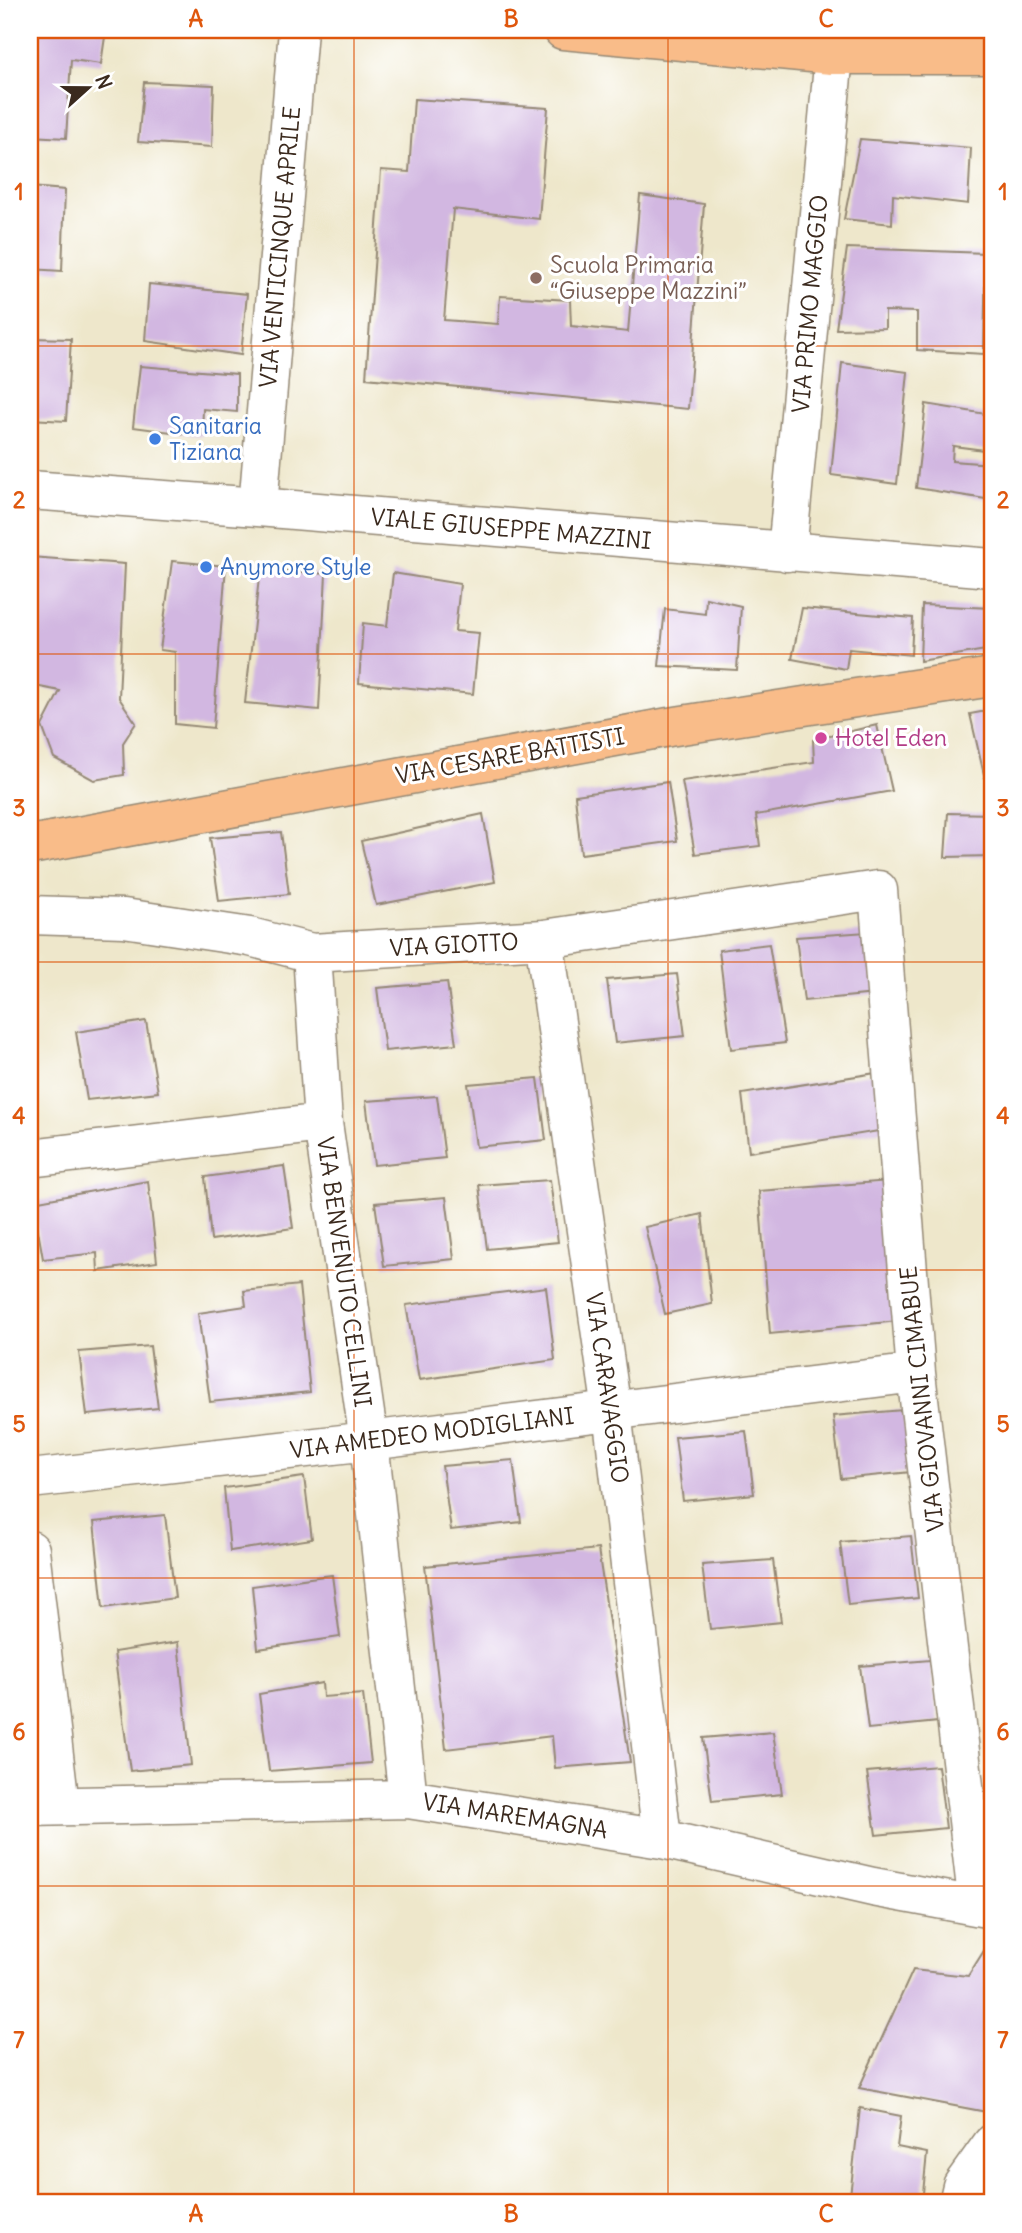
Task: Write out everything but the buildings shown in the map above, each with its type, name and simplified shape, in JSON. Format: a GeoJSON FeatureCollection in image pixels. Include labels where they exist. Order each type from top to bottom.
{"type":"FeatureCollection","features":[{"type":"Feature","properties":{"kind":"main road"},"geometry":{"type":"LineString","coordinates":[[563,30],[834,55],[992,55]]}},
{"type":"Feature","properties":{"kind":"main road","name":"VIA CESARE BATTISTI"},"geometry":{"type":"LineString","coordinates":[[30,845],[669,727],[992,677]]}},
{"type":"Feature","properties":{"kind":"street","name":"VIA VENTICINQUE APRILE"},"geometry":{"type":"LineString","coordinates":[[258,507],[298,30]]}},
{"type":"Feature","properties":{"kind":"street","name":"VIA PRIMO MAGGIO"},"geometry":{"type":"LineString","coordinates":[[788,552],[834,55]]}},
{"type":"Feature","properties":{"kind":"street","name":"VIALE GIUSEPPE MAZZINI"},"geometry":{"type":"LineString","coordinates":[[30,490],[992,568]]}},
{"type":"Feature","properties":{"kind":"street","name":"VIA GIOTTO"},"geometry":{"type":"LineString","coordinates":[[30,915],[124,918],[250,937],[312,953],[544,939],[878,890]]}},
{"type":"Feature","properties":{"kind":"street","name":"VIA GIOVANNI CIMABUE"},"geometry":{"type":"LineString","coordinates":[[878,890],[916,1373],[985,1908]]}},
{"type":"Feature","properties":{"kind":"street","name":"VIA CARAVAGGIO"},"geometry":{"type":"LineString","coordinates":[[544,939],[612,1411],[662,1839]]}},
{"type":"Feature","properties":{"kind":"street","name":"VIA BENVENUTO CELLINI"},"geometry":{"type":"LineString","coordinates":[[312,953],[323,1123],[369,1441],[408,1799]]}},
{"type":"Feature","properties":{"kind":"street"},"geometry":{"type":"LineString","coordinates":[[30,1158],[323,1123]]}},
{"type":"Feature","properties":{"kind":"street","name":"VIA AMEDEO MODIGLIANI"},"geometry":{"type":"LineString","coordinates":[[30,1479],[369,1441],[916,1373]]}},
{"type":"Feature","properties":{"kind":"street"},"geometry":{"type":"LineString","coordinates":[[30,1550],[45,1806]]}},
{"type":"Feature","properties":{"kind":"street","name":"VIA MAREMAGNA"},"geometry":{"type":"LineString","coordinates":[[45,1806],[408,1799],[662,1839],[873,1887],[985,1908]]}},
{"type":"Feature","properties":{"kind":"street"},"geometry":{"type":"LineString","coordinates":[[958,2203],[962,2186],[992,2144]]}},
{"type":"Feature","properties":{"kind":"place","name":"Scuola Primaria “Giuseppe Mazzini”"},"geometry":{"type":"Point","coordinates":[536,278]}},
{"type":"Feature","properties":{"kind":"place","name":"Sanitaria Tiziana"},"geometry":{"type":"Point","coordinates":[155,439]}},
{"type":"Feature","properties":{"kind":"place","name":"Anymore Style"},"geometry":{"type":"Point","coordinates":[206,567]}},
{"type":"Feature","properties":{"kind":"place","name":"Hotel Eden"},"geometry":{"type":"Point","coordinates":[821,738]}}]}
